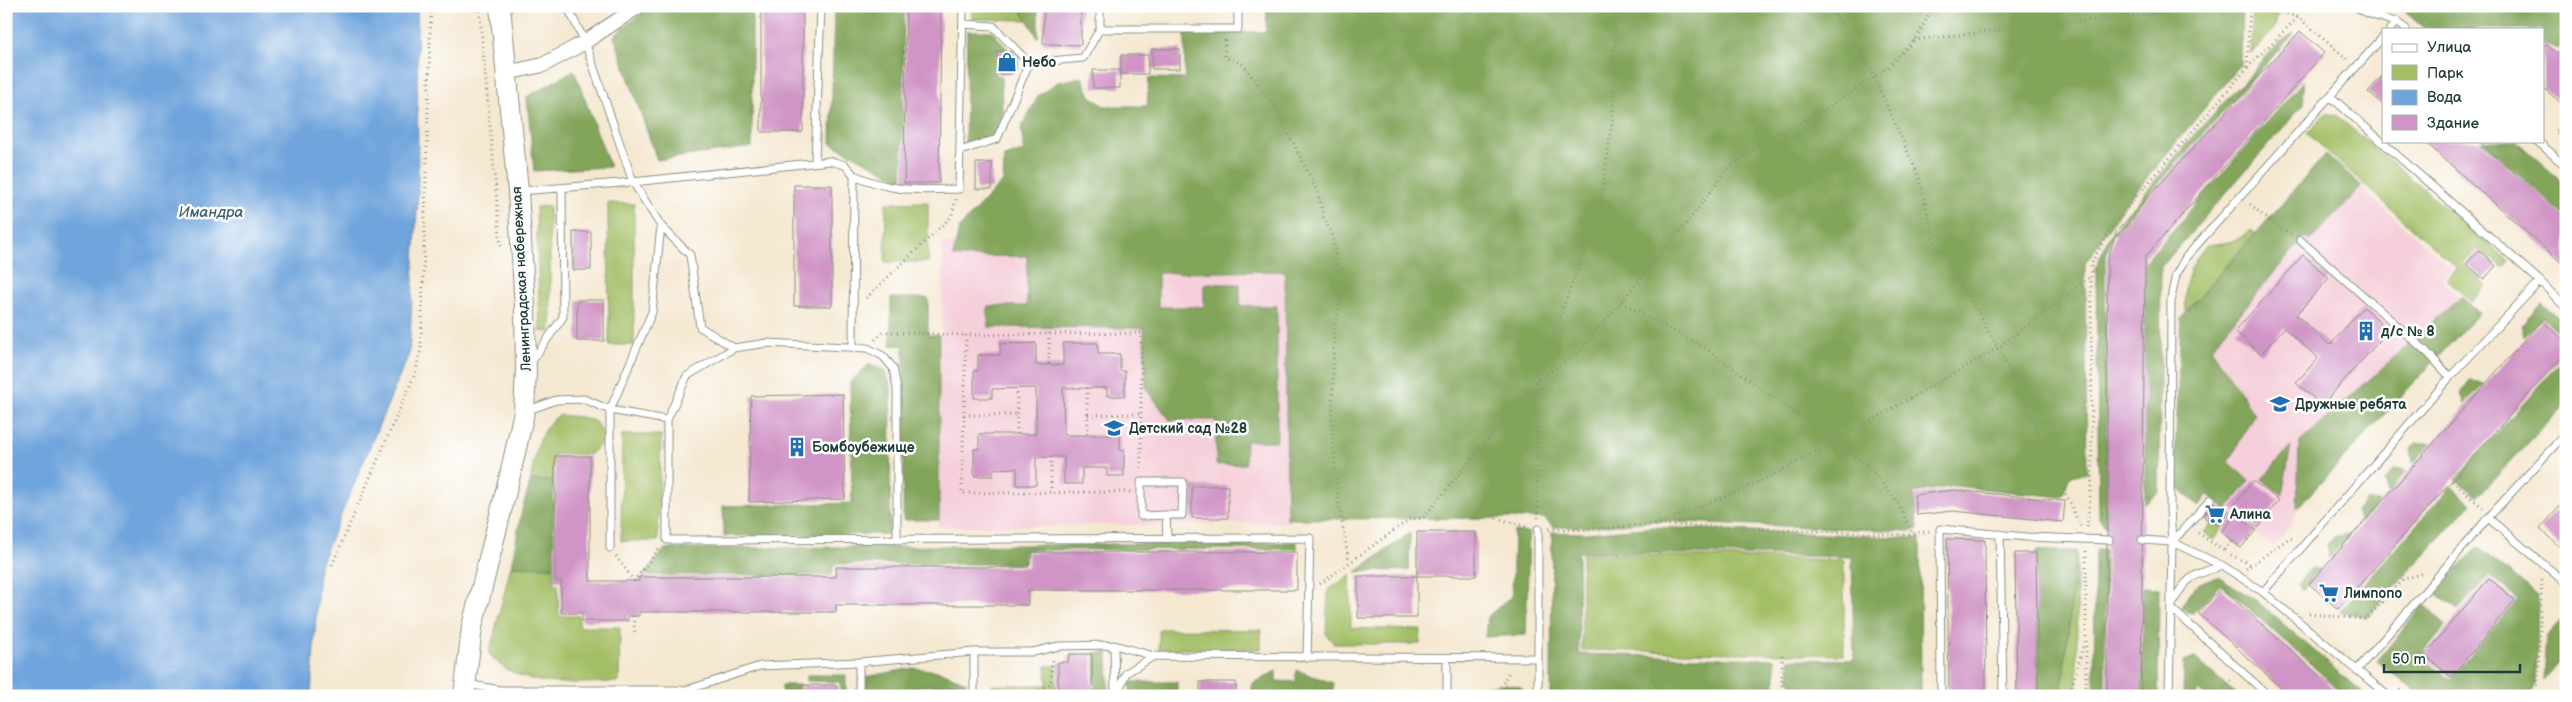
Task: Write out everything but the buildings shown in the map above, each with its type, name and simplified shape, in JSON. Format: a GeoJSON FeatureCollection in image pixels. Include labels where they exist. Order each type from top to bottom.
{"type":"FeatureCollection","features":[{"type":"Feature","properties":{"kind":"main road","name":"Ленинградская набережная"},"geometry":{"type":"LineString","coordinates":[[465,690],[472,627],[524,412],[526,371],[525,308],[518,191],[500,6]]}},
{"type":"Feature","properties":{"kind":"street"},"geometry":{"type":"LineString","coordinates":[[506,73],[543,65],[585,42],[638,6]]}},
{"type":"Feature","properties":{"kind":"lane"},"geometry":{"type":"LineString","coordinates":[[567,6],[585,42],[633,182],[661,226],[690,255],[700,327],[734,348]]}},
{"type":"Feature","properties":{"kind":"lane"},"geometry":{"type":"LineString","coordinates":[[814,162],[821,6]]}},
{"type":"Feature","properties":{"kind":"lane"},"geometry":{"type":"LineString","coordinates":[[518,191],[633,182],[830,160],[845,165],[854,175],[875,184],[897,190],[959,189],[963,6]]}},
{"type":"Feature","properties":{"kind":"lane"},"geometry":{"type":"LineString","coordinates":[[1029,63],[1083,58],[1100,28],[1100,6]]}},
{"type":"Feature","properties":{"kind":"lane"},"geometry":{"type":"LineString","coordinates":[[1100,28],[1238,29],[1238,6]]}},
{"type":"Feature","properties":{"kind":"lane"},"geometry":{"type":"LineString","coordinates":[[2356,6],[2365,13],[2396,21],[2405,28]]}},
{"type":"Feature","properties":{"kind":"lane"},"geometry":{"type":"LineString","coordinates":[[2391,28],[2396,21]]}},
{"type":"Feature","properties":{"kind":"lane"},"geometry":{"type":"LineString","coordinates":[[963,24],[993,26],[1029,63]]}},
{"type":"Feature","properties":{"kind":"lane"},"geometry":{"type":"LineString","coordinates":[[2169,696],[2172,542],[2170,508],[2171,298],[2176,275],[2186,257],[2382,38]]}},
{"type":"Feature","properties":{"kind":"lane"},"geometry":{"type":"LineString","coordinates":[[960,151],[997,139],[1029,63]]}},
{"type":"Feature","properties":{"kind":"lane"},"geometry":{"type":"LineString","coordinates":[[2331,97],[2382,142]]}},
{"type":"Feature","properties":{"kind":"lane"},"geometry":{"type":"LineString","coordinates":[[2382,142],[2540,281],[2566,308]]}},
{"type":"Feature","properties":{"kind":"lane"},"geometry":{"type":"LineString","coordinates":[[2538,142],[2566,166]]}},
{"type":"Feature","properties":{"kind":"lane"},"geometry":{"type":"LineString","coordinates":[[853,346],[854,175]]}},
{"type":"Feature","properties":{"kind":"lane"},"geometry":{"type":"LineString","coordinates":[[526,371],[563,317],[562,188]]}},
{"type":"Feature","properties":{"kind":"lane"},"geometry":{"type":"LineString","coordinates":[[610,548],[610,410],[652,312],[661,226]]}},
{"type":"Feature","properties":{"kind":"lane"},"geometry":{"type":"LineString","coordinates":[[2300,240],[2427,352],[2450,378]]}},
{"type":"Feature","properties":{"kind":"lane"},"geometry":{"type":"LineString","coordinates":[[2263,592],[2450,378],[2540,281]]}},
{"type":"Feature","properties":{"kind":"lane"},"geometry":{"type":"LineString","coordinates":[[897,540],[896,388],[893,368],[883,356],[866,348],[853,346],[767,344],[734,348],[687,376],[667,420],[667,540],[897,540],[1310,538],[1307,658]]}},
{"type":"Feature","properties":{"kind":"lane"},"geometry":{"type":"LineString","coordinates":[[524,412],[556,400],[584,399],[610,410],[667,420]]}},
{"type":"Feature","properties":{"kind":"lane"},"geometry":{"type":"LineString","coordinates":[[2357,670],[2490,516],[2566,433]]}},
{"type":"Feature","properties":{"kind":"lane"},"geometry":{"type":"LineString","coordinates":[[1141,482],[1183,482],[1182,515],[1141,516],[1141,492],[1141,482]]}},
{"type":"Feature","properties":{"kind":"lane"},"geometry":{"type":"LineString","coordinates":[[2172,542],[2210,500]]}},
{"type":"Feature","properties":{"kind":"lane"},"geometry":{"type":"LineString","coordinates":[[1166,515],[1166,538]]}},
{"type":"Feature","properties":{"kind":"lane"},"geometry":{"type":"LineString","coordinates":[[2490,516],[2566,583]]}},
{"type":"Feature","properties":{"kind":"lane"},"geometry":{"type":"LineString","coordinates":[[1538,529],[1538,696]]}},
{"type":"Feature","properties":{"kind":"lane"},"geometry":{"type":"LineString","coordinates":[[1941,696],[1940,529],[2109,540]]}},
{"type":"Feature","properties":{"kind":"lane"},"geometry":{"type":"LineString","coordinates":[[2000,534],[2003,696]]}},
{"type":"Feature","properties":{"kind":"lane"},"geometry":{"type":"LineString","coordinates":[[2142,540],[2172,542],[2223,566],[2239,576],[2263,592],[2388,696]]}},
{"type":"Feature","properties":{"kind":"lane"},"geometry":{"type":"LineString","coordinates":[[2171,608],[2179,589],[2188,580],[2199,572],[2223,566]]}},
{"type":"Feature","properties":{"kind":"lane"},"geometry":{"type":"LineString","coordinates":[[2171,608],[2269,696]]}},
{"type":"Feature","properties":{"kind":"lane"},"geometry":{"type":"LineString","coordinates":[[465,690],[574,693],[687,693],[760,666],[859,662],[974,652],[1033,652],[1059,646],[1114,645],[1154,656],[1538,658]]}},
{"type":"Feature","properties":{"kind":"lane"},"geometry":{"type":"LineString","coordinates":[[1114,645],[1115,696]]}},
{"type":"Feature","properties":{"kind":"lane"},"geometry":{"type":"LineString","coordinates":[[974,652],[974,696]]}},
{"type":"Feature","properties":{"kind":"lane"},"geometry":{"type":"LineString","coordinates":[[1115,696],[1126,673],[1154,656]]}},
{"type":"Feature","properties":{"kind":"lane"},"geometry":{"type":"LineString","coordinates":[[1447,658],[1447,696]]}},
{"type":"Feature","properties":{"kind":"lane"},"geometry":{"type":"LineString","coordinates":[[859,662],[859,696]]}},
{"type":"Feature","properties":{"kind":"path"},"geometry":{"type":"LineString","coordinates":[[332,565],[415,374],[421,349],[432,6]]}},
{"type":"Feature","properties":{"kind":"path"},"geometry":{"type":"LineString","coordinates":[[479,6],[501,252]]}},
{"type":"Feature","properties":{"kind":"path"},"geometry":{"type":"LineString","coordinates":[[1538,529],[1536,381],[1600,209],[1613,114],[1616,6]]}},
{"type":"Feature","properties":{"kind":"path"},"geometry":{"type":"LineString","coordinates":[[1830,6],[1874,77],[1919,177],[1935,244],[1979,313],[2017,384],[2086,539]]}},
{"type":"Feature","properties":{"kind":"path"},"geometry":{"type":"LineString","coordinates":[[1308,593],[1410,519],[1423,518],[1536,381],[1580,351],[1658,254],[1692,218],[1726,170],[1776,134],[1820,113],[1888,67],[1914,40],[1933,6]]}},
{"type":"Feature","properties":{"kind":"path"},"geometry":{"type":"LineString","coordinates":[[1914,40],[2216,6]]}},
{"type":"Feature","properties":{"kind":"path"},"geometry":{"type":"LineString","coordinates":[[2247,68],[2250,6]]}},
{"type":"Feature","properties":{"kind":"path"},"geometry":{"type":"LineString","coordinates":[[2263,6],[2298,17],[2357,67]]}},
{"type":"Feature","properties":{"kind":"path"},"geometry":{"type":"LineString","coordinates":[[2086,696],[2086,539],[2092,476],[2091,264],[2113,224],[2247,68],[2298,17]]}},
{"type":"Feature","properties":{"kind":"path"},"geometry":{"type":"LineString","coordinates":[[1226,30],[1224,57],[1242,64],[1274,105],[1317,190],[1324,219],[1333,236],[1340,304],[1334,329],[1332,428],[1338,499],[1349,563]]}},
{"type":"Feature","properties":{"kind":"path"},"geometry":{"type":"LineString","coordinates":[[2566,118],[2555,132],[2566,141]]}},
{"type":"Feature","properties":{"kind":"path"},"geometry":{"type":"LineString","coordinates":[[853,310],[951,217],[959,189]]}},
{"type":"Feature","properties":{"kind":"path"},"geometry":{"type":"LineString","coordinates":[[2241,196],[2270,222],[2300,240]]}},
{"type":"Feature","properties":{"kind":"path"},"geometry":{"type":"LineString","coordinates":[[1655,525],[1753,485],[1835,442],[1998,348],[2090,277]]}},
{"type":"Feature","properties":{"kind":"path"},"geometry":{"type":"LineString","coordinates":[[1621,302],[1708,350],[1868,466],[1898,503],[1913,535]]}},
{"type":"Feature","properties":{"kind":"path"},"geometry":{"type":"LineString","coordinates":[[866,348],[884,332],[966,335],[1141,333],[1141,482]]}},
{"type":"Feature","properties":{"kind":"path"},"geometry":{"type":"LineString","coordinates":[[1049,333],[1050,365]]}},
{"type":"Feature","properties":{"kind":"path"},"geometry":{"type":"LineString","coordinates":[[966,335],[962,493],[1141,492]]}},
{"type":"Feature","properties":{"kind":"path"},"geometry":{"type":"LineString","coordinates":[[1017,388],[1017,434]]}},
{"type":"Feature","properties":{"kind":"path"},"geometry":{"type":"LineString","coordinates":[[1087,388],[1088,435]]}},
{"type":"Feature","properties":{"kind":"path"},"geometry":{"type":"LineString","coordinates":[[964,415],[1017,414]]}},
{"type":"Feature","properties":{"kind":"path"},"geometry":{"type":"LineString","coordinates":[[1088,414],[1141,414]]}},
{"type":"Feature","properties":{"kind":"path"},"geometry":{"type":"LineString","coordinates":[[1051,457],[1051,492]]}},
{"type":"Feature","properties":{"kind":"path"},"geometry":{"type":"LineString","coordinates":[[2452,481],[2490,516]]}},
{"type":"Feature","properties":{"kind":"path"},"geometry":{"type":"LineString","coordinates":[[1496,518],[1538,529],[1587,530],[1655,525],[1913,535],[1940,529]]}},
{"type":"Feature","properties":{"kind":"path"},"geometry":{"type":"LineString","coordinates":[[2198,532],[2224,550],[2251,565]]}},
{"type":"Feature","properties":{"kind":"path"},"geometry":{"type":"LineString","coordinates":[[2239,576],[2288,538],[2308,540]]}},
{"type":"Feature","properties":{"kind":"path"},"geometry":{"type":"LineString","coordinates":[[610,548],[634,581],[667,540]]}},
{"type":"Feature","properties":{"kind":"path"},"geometry":{"type":"LineString","coordinates":[[2224,550],[2232,540]]}},
{"type":"Feature","properties":{"kind":"path"},"geometry":{"type":"LineString","coordinates":[[2537,696],[2543,563]]}},
{"type":"Feature","properties":{"kind":"path"},"geometry":{"type":"LineString","coordinates":[[2308,614],[2366,619],[2404,579],[2448,565]]}},
{"type":"Feature","properties":{"kind":"path"},"geometry":{"type":"LineString","coordinates":[[633,616],[635,634]]}},
{"type":"Feature","properties":{"kind":"path"},"geometry":{"type":"LineString","coordinates":[[2069,696],[2086,638]]}},
{"type":"Feature","properties":{"kind":"path"},"geometry":{"type":"LineString","coordinates":[[1782,654],[1782,696]]}},
{"type":"Feature","properties":{"kind":"path"},"geometry":{"type":"LineString","coordinates":[[1639,696],[1671,657]]}},
{"type":"Feature","properties":{"kind":"path"},"geometry":{"type":"LineString","coordinates":[[1032,696],[1051,683],[1052,659],[1060,658]]}},
{"type":"Feature","properties":{"kind":"path"},"geometry":{"type":"LineString","coordinates":[[1496,696],[1518,658]]}},
{"type":"Feature","properties":{"kind":"path"},"geometry":{"type":"LineString","coordinates":[[2218,696],[2240,669]]}},
{"type":"Feature","properties":{"kind":"shaded area","name":"Дружные ребята"},"geometry":{"type":"Polygon","coordinates":[[[2326,157],[2452,269],[2441,280],[2470,307],[2308,488],[2291,525],[2273,547],[2256,535],[2259,530],[2236,512],[2233,516],[2208,496],[2201,506],[2174,483],[2181,325],[2326,157]]]}},
{"type":"Feature","properties":{"kind":"shaded area","name":"Детский сад №28"},"geometry":{"type":"Polygon","coordinates":[[[1285,238],[1289,523],[938,527],[943,244],[1285,238]]]}},
{"type":"Feature","properties":{"kind":"green space"},"geometry":{"type":"Polygon","coordinates":[[[650,6],[752,6],[752,147],[657,160],[614,36],[650,6]]]}},
{"type":"Feature","properties":{"kind":"green space"},"geometry":{"type":"Polygon","coordinates":[[[834,6],[904,6],[902,181],[831,143],[834,6]]]}},
{"type":"Feature","properties":{"kind":"green space"},"geometry":{"type":"Polygon","coordinates":[[[972,6],[1025,6],[1020,8],[1027,20],[972,19],[972,6]]]}},
{"type":"Feature","properties":{"kind":"green space"},"geometry":{"type":"Polygon","coordinates":[[[1019,6],[1038,6],[1038,38],[1019,6]]]}},
{"type":"Feature","properties":{"kind":"green space"},"geometry":{"type":"Polygon","coordinates":[[[1267,6],[2242,6],[2240,65],[2122,208],[2085,263],[2087,473],[2070,476],[2062,497],[1954,486],[1913,493],[1918,529],[1909,531],[1654,521],[1585,527],[1553,527],[1544,518],[1287,519],[1285,271],[1158,273],[1158,307],[1204,307],[1204,284],[1240,284],[1240,306],[1277,306],[1277,441],[1246,441],[1245,464],[1216,465],[1216,420],[1170,420],[1146,389],[1144,328],[988,327],[988,306],[1027,306],[1027,256],[953,257],[959,228],[1003,181],[1004,157],[1024,151],[1021,128],[1038,96],[1058,82],[1082,77],[1090,96],[1104,106],[1147,106],[1149,78],[1185,79],[1185,33],[1266,32],[1267,6]]]}},
{"type":"Feature","properties":{"kind":"green space"},"geometry":{"type":"Polygon","coordinates":[[[2398,6],[2566,6],[2566,40],[2558,49],[2545,43],[2544,44],[2544,28],[2424,28],[2398,6]]]}},
{"type":"Feature","properties":{"kind":"green space"},"geometry":{"type":"Polygon","coordinates":[[[2253,7],[2278,15],[2274,29],[2251,54],[2253,7]]]}},
{"type":"Feature","properties":{"kind":"green space"},"geometry":{"type":"Polygon","coordinates":[[[967,31],[992,31],[1008,50],[996,50],[996,76],[1001,76],[1002,112],[995,135],[965,143],[967,31]]]}},
{"type":"Feature","properties":{"kind":"green space"},"geometry":{"type":"Polygon","coordinates":[[[2294,33],[2111,236],[2105,262],[2107,528],[2099,518],[2096,268],[2109,236],[2192,137],[2280,42],[2294,33]]]}},
{"type":"Feature","properties":{"kind":"green space"},"geometry":{"type":"Polygon","coordinates":[[[574,70],[610,167],[534,171],[527,97],[574,70]]]}},
{"type":"Feature","properties":{"kind":"green space"},"geometry":{"type":"Polygon","coordinates":[[[2303,81],[2304,104],[2161,267],[2159,491],[2145,504],[2145,262],[2303,81]]]}},
{"type":"Feature","properties":{"kind":"green space"},"geometry":{"type":"Polygon","coordinates":[[[2326,113],[2337,116],[2509,261],[2503,268],[2478,248],[2463,264],[2487,285],[2472,302],[2447,279],[2457,268],[2307,133],[2326,113]]]}},
{"type":"Feature","properties":{"kind":"green space"},"geometry":{"type":"Polygon","coordinates":[[[2482,142],[2517,142],[2566,185],[2566,217],[2482,142]]]}},
{"type":"Feature","properties":{"kind":"green space"},"geometry":{"type":"Polygon","coordinates":[[[2326,154],[2362,186],[2311,240],[2304,237],[2211,348],[2254,414],[2229,462],[2249,481],[2227,510],[2208,494],[2199,506],[2174,485],[2181,318],[2326,154]]]}},
{"type":"Feature","properties":{"kind":"green space"},"geometry":{"type":"Polygon","coordinates":[[[928,202],[928,262],[885,262],[886,203],[928,202]]]}},
{"type":"Feature","properties":{"kind":"green space"},"geometry":{"type":"Polygon","coordinates":[[[608,203],[634,204],[634,345],[609,345],[608,203]]]}},
{"type":"Feature","properties":{"kind":"green space"},"geometry":{"type":"Polygon","coordinates":[[[549,206],[551,332],[540,331],[536,207],[549,206]]]}},
{"type":"Feature","properties":{"kind":"green space"},"geometry":{"type":"Polygon","coordinates":[[[2251,230],[2255,233],[2186,311],[2185,292],[2189,275],[2201,252],[2207,245],[2225,243],[2251,230]]]}},
{"type":"Feature","properties":{"kind":"green space"},"geometry":{"type":"Polygon","coordinates":[[[2462,296],[2479,313],[2297,508],[2299,443],[2462,296]]]}},
{"type":"Feature","properties":{"kind":"green space"},"geometry":{"type":"Polygon","coordinates":[[[891,298],[928,298],[928,335],[939,335],[939,520],[903,520],[904,346],[891,345],[891,298]]]}},
{"type":"Feature","properties":{"kind":"green space"},"geometry":{"type":"Polygon","coordinates":[[[2541,303],[2566,324],[2566,339],[2542,318],[2523,337],[2521,325],[2541,303]]]}},
{"type":"Feature","properties":{"kind":"green space"},"geometry":{"type":"Polygon","coordinates":[[[2566,356],[2566,403],[2477,497],[2456,479],[2566,356]]]}},
{"type":"Feature","properties":{"kind":"green space"},"geometry":{"type":"Polygon","coordinates":[[[870,364],[885,370],[891,386],[890,534],[724,536],[723,506],[852,503],[850,382],[870,364]]]}},
{"type":"Feature","properties":{"kind":"green space"},"geometry":{"type":"Polygon","coordinates":[[[2470,381],[2484,383],[2465,404],[2461,393],[2470,381]]]}},
{"type":"Feature","properties":{"kind":"green space"},"geometry":{"type":"Polygon","coordinates":[[[560,415],[589,419],[599,426],[604,441],[590,454],[554,454],[553,481],[531,480],[536,453],[542,435],[553,420],[560,415]]]}},
{"type":"Feature","properties":{"kind":"green space"},"geometry":{"type":"Polygon","coordinates":[[[622,435],[661,435],[658,541],[621,541],[622,435]]]}},
{"type":"Feature","properties":{"kind":"green space"},"geometry":{"type":"Polygon","coordinates":[[[2416,443],[2431,443],[2413,463],[2411,449],[2416,443]]]}},
{"type":"Feature","properties":{"kind":"green space"},"geometry":{"type":"Polygon","coordinates":[[[2291,446],[2282,495],[2262,479],[2291,446]]]}},
{"type":"Feature","properties":{"kind":"green space"},"geometry":{"type":"Polygon","coordinates":[[[2394,469],[2406,471],[2388,493],[2384,482],[2394,469]]]}},
{"type":"Feature","properties":{"kind":"green space"},"geometry":{"type":"Polygon","coordinates":[[[531,480],[553,481],[554,567],[511,566],[522,510],[531,480]]]}},
{"type":"Feature","properties":{"kind":"green space"},"geometry":{"type":"Polygon","coordinates":[[[2451,486],[2471,504],[2367,617],[2340,611],[2451,486]]]}},
{"type":"Feature","properties":{"kind":"green space"},"geometry":{"type":"Polygon","coordinates":[[[2366,500],[2379,502],[2361,523],[2356,512],[2366,500]]]}},
{"type":"Feature","properties":{"kind":"green space"},"geometry":{"type":"Polygon","coordinates":[[[2227,513],[2232,516],[2213,540],[2204,532],[2212,523],[2217,526],[2227,513]]]}},
{"type":"Feature","properties":{"kind":"green space"},"geometry":{"type":"Polygon","coordinates":[[[1653,527],[1920,538],[1921,696],[1799,696],[1790,680],[1789,659],[1854,660],[1852,557],[1578,552],[1579,654],[1775,659],[1775,696],[1551,696],[1552,532],[1587,533],[1653,527]]]}},
{"type":"Feature","properties":{"kind":"green space"},"geometry":{"type":"Polygon","coordinates":[[[1514,531],[1529,533],[1526,635],[1485,637],[1487,617],[1512,596],[1514,531]]]}},
{"type":"Feature","properties":{"kind":"green space"},"geometry":{"type":"Polygon","coordinates":[[[1410,533],[1409,570],[1356,572],[1410,533]]]}},
{"type":"Feature","properties":{"kind":"green space"},"geometry":{"type":"Polygon","coordinates":[[[2350,534],[2329,558],[2327,544],[2335,536],[2350,534]]]}},
{"type":"Feature","properties":{"kind":"green space"},"geometry":{"type":"Polygon","coordinates":[[[1297,542],[1297,549],[1026,550],[1025,564],[834,564],[832,575],[643,575],[665,549],[1297,542]]]}},
{"type":"Feature","properties":{"kind":"green space"},"geometry":{"type":"Polygon","coordinates":[[[2478,547],[2538,596],[2536,685],[2528,696],[2421,696],[2377,661],[2424,604],[2446,625],[2421,655],[2450,680],[2518,599],[2489,575],[2458,610],[2435,592],[2478,547]]]}},
{"type":"Feature","properties":{"kind":"green space"},"geometry":{"type":"Polygon","coordinates":[[[2097,549],[2105,549],[2105,696],[2094,696],[2095,557],[2097,549]]]}},
{"type":"Feature","properties":{"kind":"green space"},"geometry":{"type":"Polygon","coordinates":[[[2036,551],[2077,551],[2061,696],[2038,696],[2036,551]]]}},
{"type":"Feature","properties":{"kind":"green space"},"geometry":{"type":"Polygon","coordinates":[[[2077,551],[2077,696],[2061,696],[2077,551]]]}},
{"type":"Feature","properties":{"kind":"green space"},"geometry":{"type":"Polygon","coordinates":[[[1582,554],[1844,560],[1844,655],[1582,650],[1582,554]]]}},
{"type":"Feature","properties":{"kind":"green space"},"geometry":{"type":"Polygon","coordinates":[[[511,566],[554,567],[554,584],[558,584],[559,616],[579,616],[579,627],[620,627],[619,682],[567,683],[533,680],[502,666],[489,654],[511,566]]]}},
{"type":"Feature","properties":{"kind":"green space"},"geometry":{"type":"Polygon","coordinates":[[[2310,568],[2320,569],[2303,590],[2297,585],[2310,568]]]}},
{"type":"Feature","properties":{"kind":"green space"},"geometry":{"type":"Polygon","coordinates":[[[1350,575],[1351,628],[1421,630],[1420,644],[1334,644],[1326,634],[1328,590],[1350,575]]]}},
{"type":"Feature","properties":{"kind":"green space"},"geometry":{"type":"Polygon","coordinates":[[[2220,577],[2258,602],[2366,696],[2346,696],[2221,584],[2192,614],[2182,608],[2188,595],[2196,586],[2207,580],[2220,577]]]}},
{"type":"Feature","properties":{"kind":"green space"},"geometry":{"type":"Polygon","coordinates":[[[2143,587],[2159,588],[2158,696],[2142,696],[2143,587]]]}},
{"type":"Feature","properties":{"kind":"green space"},"geometry":{"type":"Polygon","coordinates":[[[2566,615],[2566,654],[2543,681],[2546,636],[2566,615]]]}},
{"type":"Feature","properties":{"kind":"green space"},"geometry":{"type":"Polygon","coordinates":[[[1159,629],[1261,630],[1261,649],[1159,649],[1159,629]]]}},
{"type":"Feature","properties":{"kind":"green space"},"geometry":{"type":"Polygon","coordinates":[[[1108,652],[1109,696],[1095,696],[1095,653],[1108,652]]]}},
{"type":"Feature","properties":{"kind":"green space"},"geometry":{"type":"Polygon","coordinates":[[[2195,658],[2238,696],[2205,696],[2197,689],[2197,696],[2183,696],[2184,662],[2195,658]]]}},
{"type":"Feature","properties":{"kind":"green space"},"geometry":{"type":"Polygon","coordinates":[[[1046,666],[1056,666],[1056,696],[992,696],[991,685],[1047,685],[1046,666]]]}},
{"type":"Feature","properties":{"kind":"green space"},"geometry":{"type":"Polygon","coordinates":[[[913,668],[939,671],[966,682],[966,696],[958,696],[957,686],[917,686],[916,696],[866,696],[866,677],[913,668]]]}},
{"type":"Feature","properties":{"kind":"green space"},"geometry":{"type":"Polygon","coordinates":[[[1296,670],[1333,683],[1333,696],[1252,696],[1252,684],[1276,671],[1276,681],[1296,682],[1296,670]]]}},
{"type":"Feature","properties":{"kind":"green space"},"geometry":{"type":"Polygon","coordinates":[[[807,675],[846,675],[846,696],[841,696],[840,682],[807,681],[807,675]]]}},
{"type":"Feature","properties":{"kind":"green space"},"geometry":{"type":"Polygon","coordinates":[[[1130,682],[1177,682],[1177,696],[1130,696],[1130,682]]]}},
{"type":"Feature","properties":{"kind":"green space"},"geometry":{"type":"Polygon","coordinates":[[[1507,684],[1521,687],[1526,696],[1464,696],[1464,692],[1469,688],[1507,684]]]}},
{"type":"Feature","properties":{"kind":"green space"},"geometry":{"type":"Polygon","coordinates":[[[782,685],[799,685],[799,696],[782,696],[782,685]]]}},
{"type":"Feature","properties":{"kind":"water","name":"Имандра"},"geometry":{"type":"Polygon","coordinates":[[[6,6],[417,6],[418,192],[409,354],[319,567],[311,696],[6,696],[6,6]]]}},
{"type":"Feature","properties":{"kind":"place","name":"Небо"},"geometry":{"type":"Point","coordinates":[1007,62]}},
{"type":"Feature","properties":{"kind":"place","name":"д/с № 8"},"geometry":{"type":"Point","coordinates":[2366,331]}},
{"type":"Feature","properties":{"kind":"place","name":"Дружные ребята"},"geometry":{"type":"Point","coordinates":[2280,404]}},
{"type":"Feature","properties":{"kind":"place","name":"Детский сад №28"},"geometry":{"type":"Point","coordinates":[1114,428]}},
{"type":"Feature","properties":{"kind":"place","name":"Бомбоубежище"},"geometry":{"type":"Point","coordinates":[797,447]}},
{"type":"Feature","properties":{"kind":"place","name":"Алина"},"geometry":{"type":"Point","coordinates":[2215,514]}},
{"type":"Feature","properties":{"kind":"place","name":"Лимпопо"},"geometry":{"type":"Point","coordinates":[2329,593]}}]}
